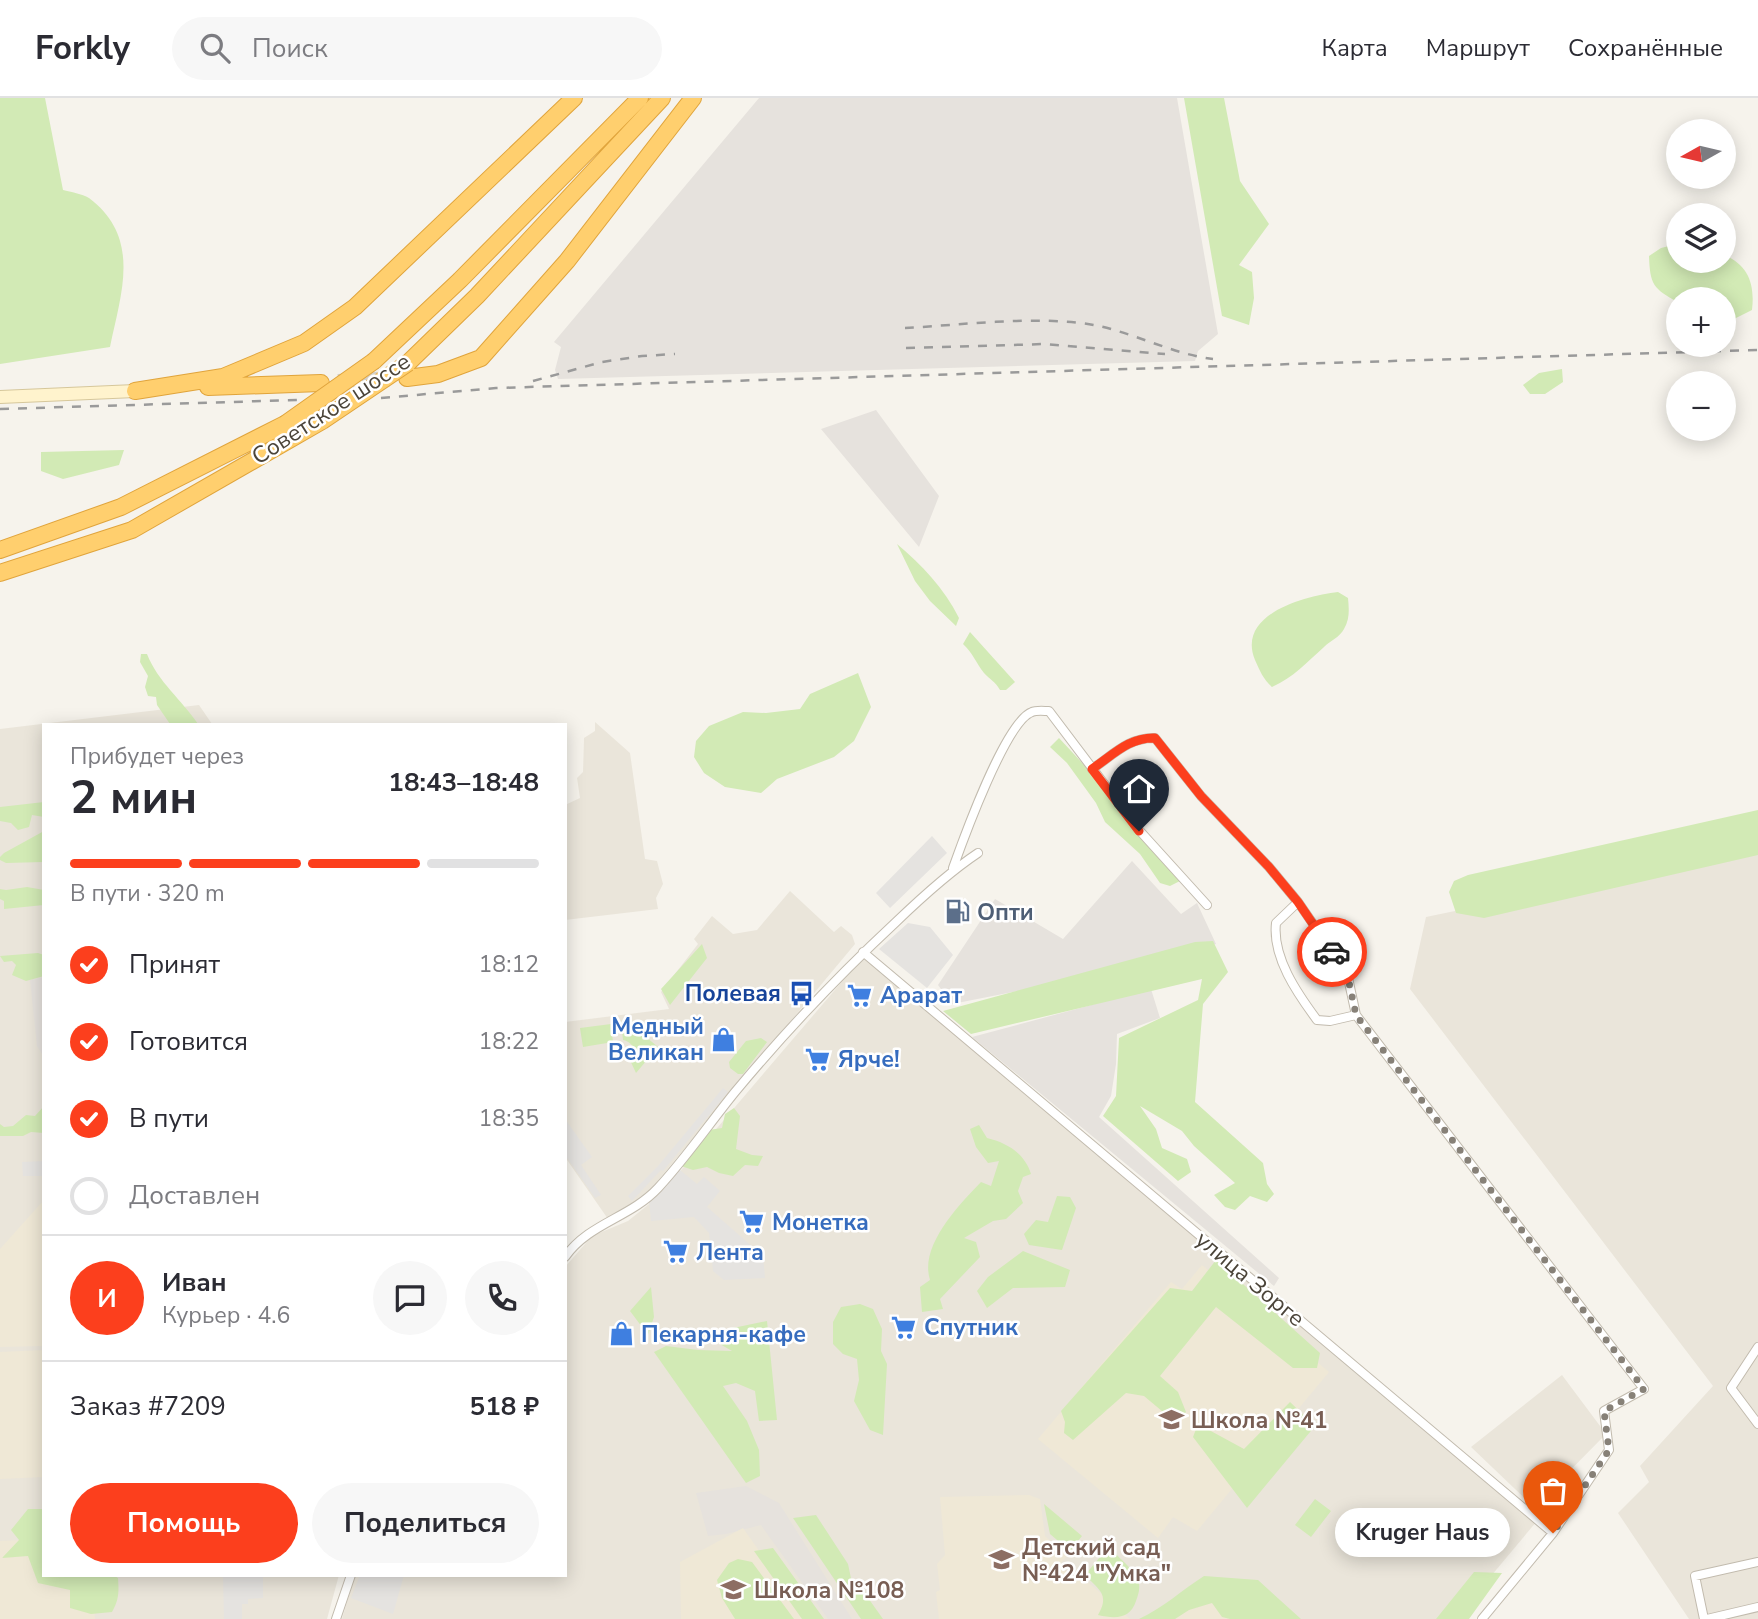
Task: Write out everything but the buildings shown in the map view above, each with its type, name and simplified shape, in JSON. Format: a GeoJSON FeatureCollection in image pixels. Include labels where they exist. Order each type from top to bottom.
{"type":"FeatureCollection","features":[{"type":"Feature","properties":{"kind":"highway"},"geometry":{"type":"LineString","coordinates":[[135,391],[223,377],[304,343],[355,307],[574,98]]}},
{"type":"Feature","properties":{"kind":"highway","name":"Советское шоссе"},"geometry":{"type":"LineString","coordinates":[[0,550],[121,507],[285,424],[374,361],[460,280],[640,98]]}},
{"type":"Feature","properties":{"kind":"highway","name":"Советское шоссе"},"geometry":{"type":"LineString","coordinates":[[0,573],[132,530],[407,371],[662,98]]}},
{"type":"Feature","properties":{"kind":"highway"},"geometry":{"type":"LineString","coordinates":[[407,371],[438,373],[481,358],[567,261],[693,98]]}},
{"type":"Feature","properties":{"kind":"highway"},"geometry":{"type":"LineString","coordinates":[[135,391],[321,383]]}},
{"type":"Feature","properties":{"kind":"street"},"geometry":{"type":"LineString","coordinates":[[0,397],[135,391]]}},
{"type":"Feature","properties":{"kind":"street"},"geometry":{"type":"LineString","coordinates":[[952,870],[970,822],[1010,735],[1024,717],[1032,712],[1049,711],[1139,831],[1207,905]]}},
{"type":"Feature","properties":{"kind":"street"},"geometry":{"type":"LineString","coordinates":[[1092,769],[1128,743],[1141,737],[1155,738],[1201,796],[1269,867],[1298,902],[1347,973],[1356,1015],[1644,1389],[1604,1411],[1609,1450],[1553,1533],[1482,1619]]}},
{"type":"Feature","properties":{"kind":"street"},"geometry":{"type":"LineString","coordinates":[[567,1254],[573,1245],[590,1231],[627,1213],[656,1191],[742,1084],[820,995],[952,870],[978,853]]}},
{"type":"Feature","properties":{"kind":"street"},"geometry":{"type":"LineString","coordinates":[[1298,902],[1276,922],[1274,938],[1293,983],[1317,1020],[1330,1021],[1356,1015]]}},
{"type":"Feature","properties":{"kind":"street","name":"улица Зорге"},"geometry":{"type":"LineString","coordinates":[[863,952],[1553,1533]]}},
{"type":"Feature","properties":{"kind":"street"},"geometry":{"type":"LineString","coordinates":[[1757,1420],[1731,1388],[1754,1360],[1758,1347]]}},
{"type":"Feature","properties":{"kind":"street"},"geometry":{"type":"LineString","coordinates":[[1758,1562],[1695,1576],[1706,1619],[1758,1607]]}},
{"type":"Feature","properties":{"kind":"street"},"geometry":{"type":"LineString","coordinates":[[336,1619],[350,1577]]}},
{"type":"Feature","properties":{"kind":"shaded area"},"geometry":{"type":"Polygon","coordinates":[[[759,98],[1177,98],[1218,334],[1198,351],[1195,361],[558,379],[555,370],[561,347],[554,342],[759,98]]]}},
{"type":"Feature","properties":{"kind":"shaded area"},"geometry":{"type":"Polygon","coordinates":[[[876,410],[939,496],[919,547],[821,429],[876,410]]]}},
{"type":"Feature","properties":{"kind":"shaded area"},"geometry":{"type":"Polygon","coordinates":[[[199,705],[211,723],[50,723],[199,705]]]}},
{"type":"Feature","properties":{"kind":"shaded area"},"geometry":{"type":"Polygon","coordinates":[[[595,722],[630,753],[645,859],[657,861],[663,884],[656,898],[658,909],[567,920],[567,804],[580,798],[577,778],[583,772],[584,738],[595,731],[595,722]]]}},
{"type":"Feature","properties":{"kind":"shaded area"},"geometry":{"type":"Polygon","coordinates":[[[42,724],[42,1577],[338,1577],[327,1619],[0,1619],[0,729],[42,724]]]}},
{"type":"Feature","properties":{"kind":"shaded area"},"geometry":{"type":"Polygon","coordinates":[[[932,836],[947,853],[890,908],[876,893],[932,836]]]}},
{"type":"Feature","properties":{"kind":"shaded area"},"geometry":{"type":"Polygon","coordinates":[[[1758,848],[1758,1619],[1689,1619],[1618,1513],[1649,1482],[1640,1466],[1713,1386],[1410,989],[1426,917],[1758,848]]]}},
{"type":"Feature","properties":{"kind":"shaded area"},"geometry":{"type":"Polygon","coordinates":[[[1132,861],[1181,914],[1197,903],[1216,944],[1094,976],[952,1004],[938,985],[995,899],[1063,939],[1132,861]]]}},
{"type":"Feature","properties":{"kind":"shaded area"},"geometry":{"type":"Polygon","coordinates":[[[790,891],[834,932],[841,926],[852,935],[855,944],[656,1183],[643,1197],[608,1219],[567,1160],[567,1022],[669,1009],[661,992],[698,944],[694,939],[712,916],[733,934],[757,930],[790,891]]]}},
{"type":"Feature","properties":{"kind":"shaded area"},"geometry":{"type":"Polygon","coordinates":[[[908,923],[930,927],[953,955],[927,988],[879,949],[908,923]]]}},
{"type":"Feature","properties":{"kind":"shaded area"},"geometry":{"type":"Polygon","coordinates":[[[863,957],[1537,1521],[1455,1619],[342,1619],[354,1577],[567,1577],[567,1265],[592,1236],[628,1221],[659,1196],[863,957]]]}},
{"type":"Feature","properties":{"kind":"shaded area"},"geometry":{"type":"Polygon","coordinates":[[[42,977],[42,1054],[37,1046],[30,980],[42,977]]]}},
{"type":"Feature","properties":{"kind":"shaded area"},"geometry":{"type":"Polygon","coordinates":[[[1151,989],[1160,1018],[1117,1034],[1111,1096],[1099,1117],[1279,1278],[1274,1286],[972,1037],[1151,989]]]}},
{"type":"Feature","properties":{"kind":"shaded area"},"geometry":{"type":"Polygon","coordinates":[[[723,1088],[728,1092],[663,1171],[661,1170],[632,1201],[628,1196],[658,1166],[723,1088]]]}},
{"type":"Feature","properties":{"kind":"shaded area"},"geometry":{"type":"Polygon","coordinates":[[[567,1122],[592,1157],[581,1165],[601,1195],[595,1198],[567,1158],[567,1122]]]}},
{"type":"Feature","properties":{"kind":"shaded area"},"geometry":{"type":"Polygon","coordinates":[[[42,1161],[42,1176],[23,1176],[22,1162],[42,1161]]]}},
{"type":"Feature","properties":{"kind":"shaded area"},"geometry":{"type":"Polygon","coordinates":[[[680,1170],[697,1184],[704,1177],[720,1191],[707,1207],[763,1256],[765,1278],[724,1280],[713,1271],[709,1233],[694,1217],[651,1221],[649,1201],[680,1170]]]}},
{"type":"Feature","properties":{"kind":"shaded area"},"geometry":{"type":"Polygon","coordinates":[[[42,1202],[42,1346],[0,1347],[0,1249],[42,1202]]]}},
{"type":"Feature","properties":{"kind":"shaded area","name":"Школа №41"},"geometry":{"type":"Polygon","coordinates":[[[1202,1265],[1329,1372],[1197,1531],[1173,1517],[1158,1538],[1038,1439],[1171,1282],[1182,1289],[1202,1265]]]}},
{"type":"Feature","properties":{"kind":"shaded area"},"geometry":{"type":"Polygon","coordinates":[[[42,1350],[42,1477],[0,1479],[0,1352],[42,1350]]]}},
{"type":"Feature","properties":{"kind":"shaded area"},"geometry":{"type":"Polygon","coordinates":[[[1562,1375],[1606,1434],[1534,1507],[1471,1447],[1562,1375]]]}},
{"type":"Feature","properties":{"kind":"shaded area"},"geometry":{"type":"Polygon","coordinates":[[[746,1486],[779,1503],[852,1619],[828,1619],[761,1525],[708,1536],[696,1493],[746,1486]]]}},
{"type":"Feature","properties":{"kind":"shaded area","name":"Детский сад №424 \"Умка\""},"geometry":{"type":"Polygon","coordinates":[[[1029,1495],[1040,1499],[1045,1536],[1067,1556],[1059,1565],[1076,1580],[1081,1576],[1130,1619],[939,1619],[937,1564],[945,1555],[940,1497],[1029,1495]]]}},
{"type":"Feature","properties":{"kind":"shaded area","name":"Школа №108"},"geometry":{"type":"Polygon","coordinates":[[[743,1528],[807,1619],[681,1619],[680,1562],[743,1528]]]}},
{"type":"Feature","properties":{"kind":"shaded area"},"geometry":{"type":"Polygon","coordinates":[[[42,1539],[42,1577],[93,1577],[95,1619],[0,1619],[0,1541],[42,1539]]]}},
{"type":"Feature","properties":{"kind":"shaded area"},"geometry":{"type":"Polygon","coordinates":[[[223,1577],[263,1577],[263,1598],[248,1599],[248,1604],[242,1604],[242,1619],[224,1619],[223,1577]]]}},
{"type":"Feature","properties":{"kind":"shaded area"},"geometry":{"type":"Polygon","coordinates":[[[359,1577],[403,1577],[393,1614],[351,1598],[359,1577]]]}},
{"type":"Feature","properties":{"kind":"shaded area"},"geometry":{"type":"Polygon","coordinates":[[[1213,1586],[1253,1619],[1162,1619],[1213,1586]]]}},
{"type":"Feature","properties":{"kind":"green space"},"geometry":{"type":"Polygon","coordinates":[[[0,98],[45,98],[63,190],[89,198],[106,214],[116,231],[122,248],[124,267],[110,347],[0,364],[0,98]]]}},
{"type":"Feature","properties":{"kind":"green space"},"geometry":{"type":"Polygon","coordinates":[[[1184,98],[1224,98],[1240,181],[1269,224],[1239,265],[1252,272],[1254,298],[1249,325],[1222,316],[1184,98]]]}},
{"type":"Feature","properties":{"kind":"green space"},"geometry":{"type":"Polygon","coordinates":[[[1666,247],[1666,273],[1736,273],[1736,262],[1745,270],[1751,284],[1752,310],[1736,318],[1736,287],[1666,287],[1666,295],[1663,293],[1654,285],[1649,256],[1666,247]]]}},
{"type":"Feature","properties":{"kind":"green space"},"geometry":{"type":"Polygon","coordinates":[[[1562,369],[1563,382],[1545,394],[1530,394],[1523,385],[1539,373],[1562,369]]]}},
{"type":"Feature","properties":{"kind":"green space"},"geometry":{"type":"Polygon","coordinates":[[[124,450],[119,465],[63,479],[41,471],[41,452],[124,450]]]}},
{"type":"Feature","properties":{"kind":"green space"},"geometry":{"type":"Polygon","coordinates":[[[897,544],[939,587],[959,618],[956,626],[930,601],[915,581],[897,544]]]}},
{"type":"Feature","properties":{"kind":"green space"},"geometry":{"type":"Polygon","coordinates":[[[1338,592],[1348,598],[1348,618],[1342,632],[1293,674],[1272,687],[1255,660],[1252,644],[1255,631],[1264,619],[1277,610],[1308,598],[1338,592]]]}},
{"type":"Feature","properties":{"kind":"green space"},"geometry":{"type":"Polygon","coordinates":[[[970,632],[1015,682],[1006,690],[1000,690],[963,644],[970,632]]]}},
{"type":"Feature","properties":{"kind":"green space"},"geometry":{"type":"Polygon","coordinates":[[[141,654],[147,654],[157,673],[197,723],[169,723],[157,705],[156,697],[148,696],[145,687],[148,676],[140,662],[141,654]]]}},
{"type":"Feature","properties":{"kind":"green space"},"geometry":{"type":"Polygon","coordinates":[[[858,673],[871,707],[854,741],[834,757],[777,779],[761,793],[725,787],[704,773],[694,757],[696,741],[709,726],[743,712],[766,713],[800,709],[810,694],[858,673]]]}},
{"type":"Feature","properties":{"kind":"green space"},"geometry":{"type":"Polygon","coordinates":[[[1059,738],[1182,880],[1170,886],[1160,883],[1140,854],[1105,822],[1096,803],[1067,763],[1050,747],[1059,738]]]}},
{"type":"Feature","properties":{"kind":"green space"},"geometry":{"type":"Polygon","coordinates":[[[42,802],[42,817],[32,815],[29,827],[18,830],[11,823],[0,821],[0,807],[42,802]]]}},
{"type":"Feature","properties":{"kind":"green space"},"geometry":{"type":"Polygon","coordinates":[[[1758,810],[1758,855],[1484,918],[1456,913],[1449,892],[1454,881],[1468,875],[1758,810]]]}},
{"type":"Feature","properties":{"kind":"green space"},"geometry":{"type":"Polygon","coordinates":[[[42,832],[42,862],[6,863],[0,860],[4,853],[42,832]]]}},
{"type":"Feature","properties":{"kind":"green space"},"geometry":{"type":"Polygon","coordinates":[[[27,887],[42,890],[42,905],[4,909],[0,889],[27,887]]]}},
{"type":"Feature","properties":{"kind":"green space"},"geometry":{"type":"Polygon","coordinates":[[[1213,941],[1228,972],[1203,1004],[1195,1102],[1263,1163],[1267,1184],[1274,1194],[1267,1202],[1250,1196],[1235,1210],[1225,1207],[1214,1195],[1235,1183],[1194,1146],[1182,1131],[1140,1106],[1156,1129],[1162,1148],[1187,1159],[1191,1172],[1178,1181],[1103,1116],[1116,1096],[1119,1038],[1198,1000],[1202,979],[971,1034],[943,1011],[1195,942],[1213,941]]]}},
{"type":"Feature","properties":{"kind":"green space"},"geometry":{"type":"Polygon","coordinates":[[[702,944],[707,958],[670,1005],[661,989],[702,944]]]}},
{"type":"Feature","properties":{"kind":"green space"},"geometry":{"type":"Polygon","coordinates":[[[42,954],[42,977],[26,981],[12,975],[16,965],[12,961],[4,962],[0,956],[42,954]]]}},
{"type":"Feature","properties":{"kind":"green space"},"geometry":{"type":"Polygon","coordinates":[[[627,1021],[658,1047],[636,1073],[629,1058],[633,1047],[623,1040],[621,1022],[627,1021]]]}},
{"type":"Feature","properties":{"kind":"green space"},"geometry":{"type":"Polygon","coordinates":[[[611,1024],[613,1042],[583,1047],[580,1028],[611,1024]]]}},
{"type":"Feature","properties":{"kind":"green space"},"geometry":{"type":"Polygon","coordinates":[[[761,1038],[767,1042],[743,1074],[730,1068],[729,1062],[746,1041],[761,1038]]]}},
{"type":"Feature","properties":{"kind":"green space"},"geometry":{"type":"Polygon","coordinates":[[[42,1108],[42,1133],[0,1136],[0,1124],[4,1127],[13,1126],[26,1115],[35,1116],[42,1108]]]}},
{"type":"Feature","properties":{"kind":"green space"},"geometry":{"type":"Polygon","coordinates":[[[734,1108],[740,1116],[736,1149],[763,1156],[758,1166],[745,1165],[733,1176],[707,1167],[693,1170],[681,1166],[709,1130],[722,1128],[725,1114],[734,1108]]]}},
{"type":"Feature","properties":{"kind":"green space"},"geometry":{"type":"Polygon","coordinates":[[[979,1125],[987,1138],[1015,1150],[1025,1161],[1031,1174],[1023,1177],[1018,1191],[1023,1203],[1006,1219],[993,1221],[964,1238],[976,1242],[980,1257],[940,1299],[943,1309],[922,1312],[920,1287],[930,1280],[928,1267],[936,1240],[952,1214],[981,1182],[991,1186],[999,1161],[988,1163],[976,1147],[970,1129],[979,1125]]]}},
{"type":"Feature","properties":{"kind":"green space"},"geometry":{"type":"Polygon","coordinates":[[[1057,1196],[1070,1197],[1076,1208],[1062,1250],[1029,1245],[1024,1234],[1036,1220],[1048,1222],[1057,1196]]]}},
{"type":"Feature","properties":{"kind":"green space"},"geometry":{"type":"Polygon","coordinates":[[[1023,1251],[1070,1270],[1065,1287],[1013,1288],[987,1308],[977,1291],[988,1277],[1023,1251]]]}},
{"type":"Feature","properties":{"kind":"green space"},"geometry":{"type":"Polygon","coordinates":[[[1216,1260],[1320,1353],[1317,1368],[1293,1368],[1216,1307],[1160,1376],[1178,1392],[1186,1412],[1175,1422],[1144,1396],[1126,1393],[1073,1440],[1064,1433],[1065,1422],[1061,1411],[1170,1288],[1192,1291],[1216,1260]]]}},
{"type":"Feature","properties":{"kind":"green space"},"geometry":{"type":"Polygon","coordinates":[[[651,1287],[654,1317],[648,1335],[630,1311],[651,1287]]]}},
{"type":"Feature","properties":{"kind":"green space"},"geometry":{"type":"Polygon","coordinates":[[[860,1304],[873,1309],[882,1329],[881,1351],[887,1364],[883,1435],[870,1430],[854,1401],[859,1380],[857,1359],[843,1354],[833,1344],[833,1322],[841,1307],[860,1304]]]}},
{"type":"Feature","properties":{"kind":"green space"},"geometry":{"type":"Polygon","coordinates":[[[767,1321],[777,1420],[759,1421],[755,1391],[736,1383],[723,1386],[747,1421],[759,1450],[760,1476],[746,1483],[654,1352],[666,1346],[732,1351],[713,1340],[714,1332],[767,1321]]]}},
{"type":"Feature","properties":{"kind":"green space"},"geometry":{"type":"Polygon","coordinates":[[[1290,1402],[1315,1426],[1247,1508],[1193,1437],[1198,1424],[1244,1449],[1290,1402]]]}},
{"type":"Feature","properties":{"kind":"green space"},"geometry":{"type":"Polygon","coordinates":[[[1315,1499],[1331,1511],[1311,1537],[1295,1525],[1315,1499]]]}},
{"type":"Feature","properties":{"kind":"green space"},"geometry":{"type":"Polygon","coordinates":[[[1044,1504],[1082,1536],[1070,1551],[1050,1534],[1044,1504]]]}},
{"type":"Feature","properties":{"kind":"green space"},"geometry":{"type":"Polygon","coordinates":[[[28,1509],[42,1509],[42,1577],[116,1577],[118,1592],[112,1612],[91,1614],[70,1608],[70,1590],[38,1583],[28,1556],[2,1558],[19,1540],[11,1530],[28,1509]]]}},
{"type":"Feature","properties":{"kind":"green space"},"geometry":{"type":"Polygon","coordinates":[[[816,1515],[848,1564],[853,1588],[866,1595],[883,1619],[861,1619],[793,1518],[816,1515]]]}},
{"type":"Feature","properties":{"kind":"green space"},"geometry":{"type":"Polygon","coordinates":[[[773,1548],[824,1619],[802,1619],[754,1551],[773,1548]]]}},
{"type":"Feature","properties":{"kind":"green space"},"geometry":{"type":"Polygon","coordinates":[[[1116,1554],[1136,1576],[1139,1584],[1138,1595],[1133,1607],[1126,1614],[1116,1617],[1098,1615],[1103,1597],[1085,1575],[1100,1557],[1116,1554]]]}},
{"type":"Feature","properties":{"kind":"green space"},"geometry":{"type":"Polygon","coordinates":[[[738,1559],[752,1562],[794,1619],[735,1619],[722,1598],[717,1580],[729,1563],[738,1559]]]}},
{"type":"Feature","properties":{"kind":"green space"},"geometry":{"type":"Polygon","coordinates":[[[1474,1572],[1502,1573],[1469,1619],[1436,1619],[1474,1572]]]}},
{"type":"Feature","properties":{"kind":"green space"},"geometry":{"type":"Polygon","coordinates":[[[1204,1576],[1258,1580],[1301,1619],[1230,1619],[1222,1617],[1212,1603],[1189,1610],[1175,1619],[1139,1619],[1204,1576]]]}},
{"type":"Feature","properties":{"kind":"tunnel"},"geometry":{"type":"LineString","coordinates":[[338,382],[389,379]]}},
{"type":"Feature","properties":{"kind":"railway"},"geometry":{"type":"LineString","coordinates":[[905,328],[1000,322],[1072,322],[1094,325],[1183,353],[1213,359]]}},
{"type":"Feature","properties":{"kind":"railway"},"geometry":{"type":"LineString","coordinates":[[906,348],[1045,344],[1165,354]]}},
{"type":"Feature","properties":{"kind":"railway"},"geometry":{"type":"LineString","coordinates":[[381,398],[496,388],[1758,350]]}},
{"type":"Feature","properties":{"kind":"railway"},"geometry":{"type":"LineString","coordinates":[[533,381],[602,362],[675,354]]}},
{"type":"Feature","properties":{"kind":"railway"},"geometry":{"type":"LineString","coordinates":[[0,409],[297,400]]}},
{"type":"Feature","properties":{"kind":"way so far"},"geometry":{"type":"LineString","coordinates":[[1332,952],[1347,973],[1356,1015],[1644,1389],[1604,1411],[1609,1450],[1553,1533]]}},
{"type":"Feature","properties":{"kind":"place","name":"Опти"},"geometry":{"type":"Point","coordinates":[957,912]}},
{"type":"Feature","properties":{"kind":"place","name":"Полевая"},"geometry":{"type":"Point","coordinates":[801,993]}},
{"type":"Feature","properties":{"kind":"place","name":"Арарат"},"geometry":{"type":"Point","coordinates":[860,995]}},
{"type":"Feature","properties":{"kind":"place","name":"Медный Великан"},"geometry":{"type":"Point","coordinates":[724,1039]}},
{"type":"Feature","properties":{"kind":"place","name":"Ярче!"},"geometry":{"type":"Point","coordinates":[818,1059]}},
{"type":"Feature","properties":{"kind":"place","name":"Монетка"},"geometry":{"type":"Point","coordinates":[752,1222]}},
{"type":"Feature","properties":{"kind":"place","name":"Лента"},"geometry":{"type":"Point","coordinates":[676,1252]}},
{"type":"Feature","properties":{"kind":"place","name":"Спутник"},"geometry":{"type":"Point","coordinates":[904,1327]}},
{"type":"Feature","properties":{"kind":"place","name":"Пекарня-кафе"},"geometry":{"type":"Point","coordinates":[621,1334]}},
{"type":"Feature","properties":{"kind":"place","name":"Школа №41"},"geometry":{"type":"Point","coordinates":[1171,1420]}},
{"type":"Feature","properties":{"kind":"place","name":"Kruger Haus"},"geometry":{"type":"Point","coordinates":[1553,1533]}},
{"type":"Feature","properties":{"kind":"place","name":"Детский сад №424 \"Умка\""},"geometry":{"type":"Point","coordinates":[1002,1560]}},
{"type":"Feature","properties":{"kind":"place","name":"Школа №108"},"geometry":{"type":"Point","coordinates":[734,1590]}},
{"type":"Feature","properties":{"kind":"route"},"geometry":{"type":"LineString","coordinates":[[1139,831],[1092,769],[1128,743],[1141,737],[1155,738],[1201,796],[1269,867],[1298,902],[1332,952]]}}]}
